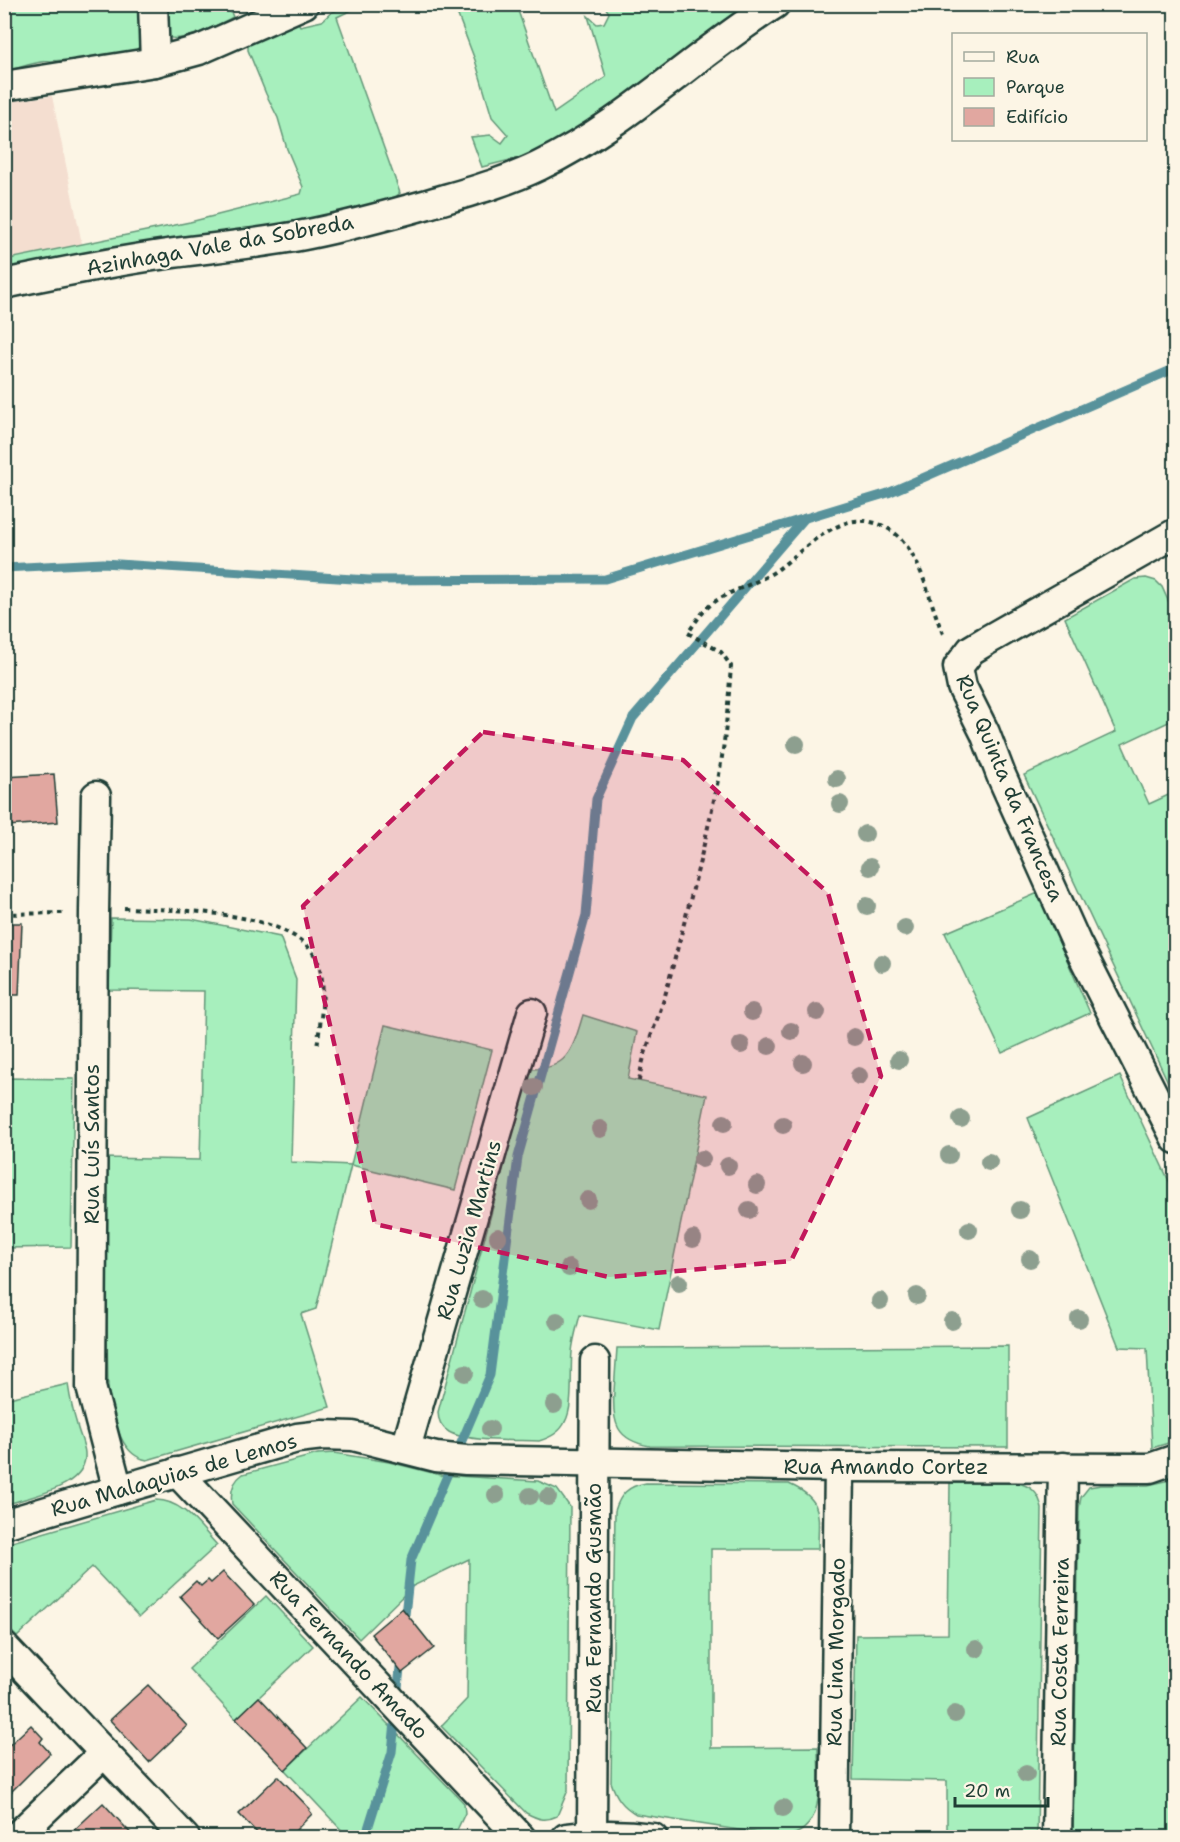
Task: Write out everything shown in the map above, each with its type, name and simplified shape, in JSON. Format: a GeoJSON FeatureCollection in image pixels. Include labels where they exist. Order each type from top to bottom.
{"type":"FeatureCollection","features":[{"type":"Feature","properties":{"kind":"street"},"geometry":{"type":"LineString","coordinates":[[153,4],[155,62]]}},
{"type":"Feature","properties":{"kind":"street"},"geometry":{"type":"LineString","coordinates":[[4,86],[155,62],[200,50],[304,4]]}},
{"type":"Feature","properties":{"kind":"street","name":"Azinhaga Vale da Sobreda"},"geometry":{"type":"LineString","coordinates":[[4,284],[62,271],[171,253],[308,235],[405,211],[480,189],[537,167],[579,146],[623,116],[744,24],[775,4]]}},
{"type":"Feature","properties":{"kind":"street","name":"Rua Quinta da Francesa"},"geometry":{"type":"LineString","coordinates":[[1173,540],[986,641],[971,650],[958,667],[962,687],[985,733],[1001,775],[1071,931],[1176,1139]]}},
{"type":"Feature","properties":{"kind":"street","name":"Rua Luís Santos"},"geometry":{"type":"LineString","coordinates":[[96,796],[91,1388],[118,1490]]}},
{"type":"Feature","properties":{"kind":"street","name":"Rua Luzia Martins"},"geometry":{"type":"LineString","coordinates":[[406,1448],[532,1013]]}},
{"type":"Feature","properties":{"kind":"street","name":"Rua Fernando Gusmão"},"geometry":{"type":"LineString","coordinates":[[579,1836],[594,1463],[595,1361]]}},
{"type":"Feature","properties":{"kind":"street","name":"Rua Malaquias de Lemos"},"geometry":{"type":"LineString","coordinates":[[4,1524],[297,1438],[353,1436],[436,1456],[466,1460],[594,1463]]}},
{"type":"Feature","properties":{"kind":"street","name":"Rua Amando Cortez"},"geometry":{"type":"LineString","coordinates":[[594,1463],[1150,1468],[1176,1459]]}},
{"type":"Feature","properties":{"kind":"street","name":"Rua Lina Morgado"},"geometry":{"type":"LineString","coordinates":[[834,1838],[839,1467]]}},
{"type":"Feature","properties":{"kind":"street","name":"Rua Costa Ferreira"},"geometry":{"type":"LineString","coordinates":[[1057,1838],[1063,1467]]}},
{"type":"Feature","properties":{"kind":"street","name":"Rua Fernando Amado"},"geometry":{"type":"LineString","coordinates":[[177,1472],[521,1838]]}},
{"type":"Feature","properties":{"kind":"street"},"geometry":{"type":"LineString","coordinates":[[4,1647],[185,1838]]}},
{"type":"Feature","properties":{"kind":"street"},"geometry":{"type":"LineString","coordinates":[[15,1838],[104,1753]]}},
{"type":"Feature","properties":{"kind":"street"},"geometry":{"type":"LineString","coordinates":[[579,1836],[623,1834],[653,1838]]}},
{"type":"Feature","properties":{"kind":"path"},"geometry":{"type":"LineString","coordinates":[[639,1081],[646,1046],[660,1014],[700,859],[717,784],[727,716],[731,666],[721,652],[688,633],[696,620],[709,606],[775,571],[834,528],[850,521],[864,520],[879,523],[893,530],[907,544],[916,562],[936,619],[958,667]]}},
{"type":"Feature","properties":{"kind":"path"},"geometry":{"type":"LineString","coordinates":[[4,914],[94,912],[111,908],[192,910],[265,924],[293,934],[309,947],[318,963],[323,988],[317,1048]]}},
{"type":"Feature","properties":{"kind":"highlighted area"},"geometry":{"type":"Polygon","coordinates":[[[483,732],[683,760],[828,893],[881,1076],[791,1261],[609,1277],[375,1224],[303,906],[483,732]]]}},
{"type":"Feature","properties":{"kind":"shaded area"},"geometry":{"type":"Polygon","coordinates":[[[52,96],[82,244],[5,260],[4,102],[52,96]]]}},
{"type":"Feature","properties":{"kind":"green space"},"geometry":{"type":"Polygon","coordinates":[[[4,5],[146,5],[144,35],[140,46],[130,53],[41,62],[5,71],[4,5]]]}},
{"type":"Feature","properties":{"kind":"green space"},"geometry":{"type":"Polygon","coordinates":[[[159,5],[228,5],[233,17],[197,34],[177,39],[164,33],[159,5]]]}},
{"type":"Feature","properties":{"kind":"green space"},"geometry":{"type":"Polygon","coordinates":[[[454,5],[516,5],[554,113],[606,77],[588,16],[597,24],[604,23],[609,13],[604,5],[751,5],[600,118],[522,160],[522,157],[482,167],[471,137],[491,135],[502,143],[508,135],[492,117],[475,60],[454,5]]]}},
{"type":"Feature","properties":{"kind":"green space"},"geometry":{"type":"Polygon","coordinates":[[[349,6],[354,9],[337,17],[400,193],[391,201],[352,214],[5,273],[4,260],[190,222],[301,194],[303,187],[287,149],[278,118],[248,50],[248,44],[298,22],[300,26],[322,21],[332,12],[349,6]]]}},
{"type":"Feature","properties":{"kind":"green space"},"geometry":{"type":"Polygon","coordinates":[[[1146,578],[1156,581],[1162,587],[1175,616],[1175,719],[1122,744],[1149,804],[1175,792],[1175,1097],[1024,775],[1116,732],[1065,618],[1135,579],[1146,578]]]}},
{"type":"Feature","properties":{"kind":"green space"},"geometry":{"type":"Polygon","coordinates":[[[1038,893],[1090,1013],[1002,1053],[945,933],[1038,893]]]}},
{"type":"Feature","properties":{"kind":"green space"},"geometry":{"type":"Polygon","coordinates":[[[111,918],[191,919],[280,937],[296,979],[291,1162],[351,1165],[316,1309],[301,1314],[330,1407],[147,1460],[137,1457],[123,1442],[115,1422],[108,1390],[104,1158],[200,1160],[204,991],[109,990],[111,918]]]}},
{"type":"Feature","properties":{"kind":"green space"},"geometry":{"type":"Polygon","coordinates":[[[583,1015],[637,1032],[628,1079],[707,1095],[659,1330],[580,1315],[571,1360],[570,1407],[565,1422],[557,1432],[539,1441],[479,1439],[457,1435],[442,1426],[438,1412],[530,1069],[543,1068],[561,1061],[572,1046],[583,1015]]]}},
{"type":"Feature","properties":{"kind":"green space"},"geometry":{"type":"Polygon","coordinates":[[[385,1025],[492,1050],[455,1190],[351,1165],[385,1025]]]}},
{"type":"Feature","properties":{"kind":"green space"},"geometry":{"type":"Polygon","coordinates":[[[1120,1076],[1175,1194],[1175,1441],[1152,1448],[1147,1348],[1119,1347],[1028,1118],[1120,1076]]]}},
{"type":"Feature","properties":{"kind":"green space"},"geometry":{"type":"Polygon","coordinates":[[[4,1078],[74,1079],[71,1247],[5,1248],[4,1078]]]}},
{"type":"Feature","properties":{"kind":"green space"},"geometry":{"type":"Polygon","coordinates":[[[1008,1346],[1008,1447],[650,1446],[623,1434],[618,1428],[614,1412],[617,1348],[1008,1346]]]}},
{"type":"Feature","properties":{"kind":"green space"},"geometry":{"type":"Polygon","coordinates":[[[68,1384],[85,1453],[83,1465],[77,1475],[55,1489],[5,1505],[5,1399],[68,1384]]]}},
{"type":"Feature","properties":{"kind":"green space"},"geometry":{"type":"Polygon","coordinates":[[[334,1453],[389,1462],[441,1475],[538,1481],[557,1489],[570,1507],[568,1790],[557,1816],[541,1819],[526,1813],[441,1726],[467,1699],[469,1559],[413,1586],[359,1639],[232,1504],[233,1487],[243,1474],[318,1454],[334,1453]]]}},
{"type":"Feature","properties":{"kind":"green space"},"geometry":{"type":"Polygon","coordinates":[[[1175,1479],[1175,1837],[1073,1837],[1081,1497],[1089,1487],[1148,1485],[1175,1479]]]}},
{"type":"Feature","properties":{"kind":"green space"},"geometry":{"type":"Polygon","coordinates":[[[1013,1482],[1033,1490],[1039,1498],[1042,1509],[1037,1837],[947,1837],[947,1781],[853,1779],[856,1635],[948,1634],[950,1483],[1013,1482]]]}},
{"type":"Feature","properties":{"kind":"green space"},"geometry":{"type":"Polygon","coordinates":[[[646,1483],[789,1484],[809,1496],[814,1503],[818,1518],[818,1549],[711,1549],[711,1748],[818,1747],[818,1802],[808,1825],[798,1833],[784,1837],[636,1814],[617,1797],[611,1782],[615,1511],[619,1500],[626,1492],[634,1486],[646,1483]]]}},
{"type":"Feature","properties":{"kind":"green space"},"geometry":{"type":"Polygon","coordinates":[[[156,1500],[175,1504],[183,1509],[217,1545],[139,1617],[92,1567],[17,1637],[5,1625],[5,1544],[156,1500]]]}},
{"type":"Feature","properties":{"kind":"green space"},"geometry":{"type":"Polygon","coordinates":[[[266,1596],[313,1646],[236,1719],[189,1669],[266,1596]]]}},
{"type":"Feature","properties":{"kind":"green space"},"geometry":{"type":"Polygon","coordinates":[[[362,1697],[464,1803],[465,1813],[457,1830],[417,1837],[348,1837],[285,1770],[362,1697]]]}},
{"type":"Feature","properties":{"kind":"building"},"geometry":{"type":"Polygon","coordinates":[[[54,774],[58,822],[8,826],[5,777],[54,774]]]}},
{"type":"Feature","properties":{"kind":"building"},"geometry":{"type":"Polygon","coordinates":[[[4,923],[22,923],[19,995],[4,995],[4,923]]]}},
{"type":"Feature","properties":{"kind":"building"},"geometry":{"type":"Polygon","coordinates":[[[223,1572],[254,1605],[218,1638],[180,1596],[196,1581],[201,1586],[208,1580],[211,1583],[223,1572]]]}},
{"type":"Feature","properties":{"kind":"building"},"geometry":{"type":"Polygon","coordinates":[[[402,1608],[434,1648],[402,1673],[371,1634],[402,1608]]]}},
{"type":"Feature","properties":{"kind":"building"},"geometry":{"type":"Polygon","coordinates":[[[148,1685],[187,1726],[149,1762],[110,1720],[148,1685]]]}},
{"type":"Feature","properties":{"kind":"building"},"geometry":{"type":"Polygon","coordinates":[[[259,1697],[307,1748],[285,1770],[236,1719],[259,1697]]]}},
{"type":"Feature","properties":{"kind":"building"},"geometry":{"type":"Polygon","coordinates":[[[31,1725],[43,1738],[40,1742],[50,1753],[4,1799],[4,1750],[31,1725]]]}},
{"type":"Feature","properties":{"kind":"building"},"geometry":{"type":"Polygon","coordinates":[[[278,1776],[310,1809],[312,1814],[288,1838],[262,1838],[239,1814],[278,1776]]]}},
{"type":"Feature","properties":{"kind":"building"},"geometry":{"type":"Polygon","coordinates":[[[103,1803],[135,1838],[75,1838],[71,1833],[103,1803]]]}},
{"type":"Feature","properties":{"kind":"waterway"},"geometry":{"type":"LineString","coordinates":[[4,568],[103,563],[369,580],[605,579],[888,493],[1176,368]]}},
{"type":"Feature","properties":{"kind":"waterway"},"geometry":{"type":"LineString","coordinates":[[404,1624],[411,1560],[490,1375],[518,1157],[586,915],[596,799],[633,718],[805,518]]}},
{"type":"Feature","properties":{"kind":"waterway"},"geometry":{"type":"LineString","coordinates":[[397,1698],[401,1658]]}},
{"type":"Feature","properties":{"kind":"waterway"},"geometry":{"type":"LineString","coordinates":[[365,1838],[392,1752],[396,1712]]}}]}
